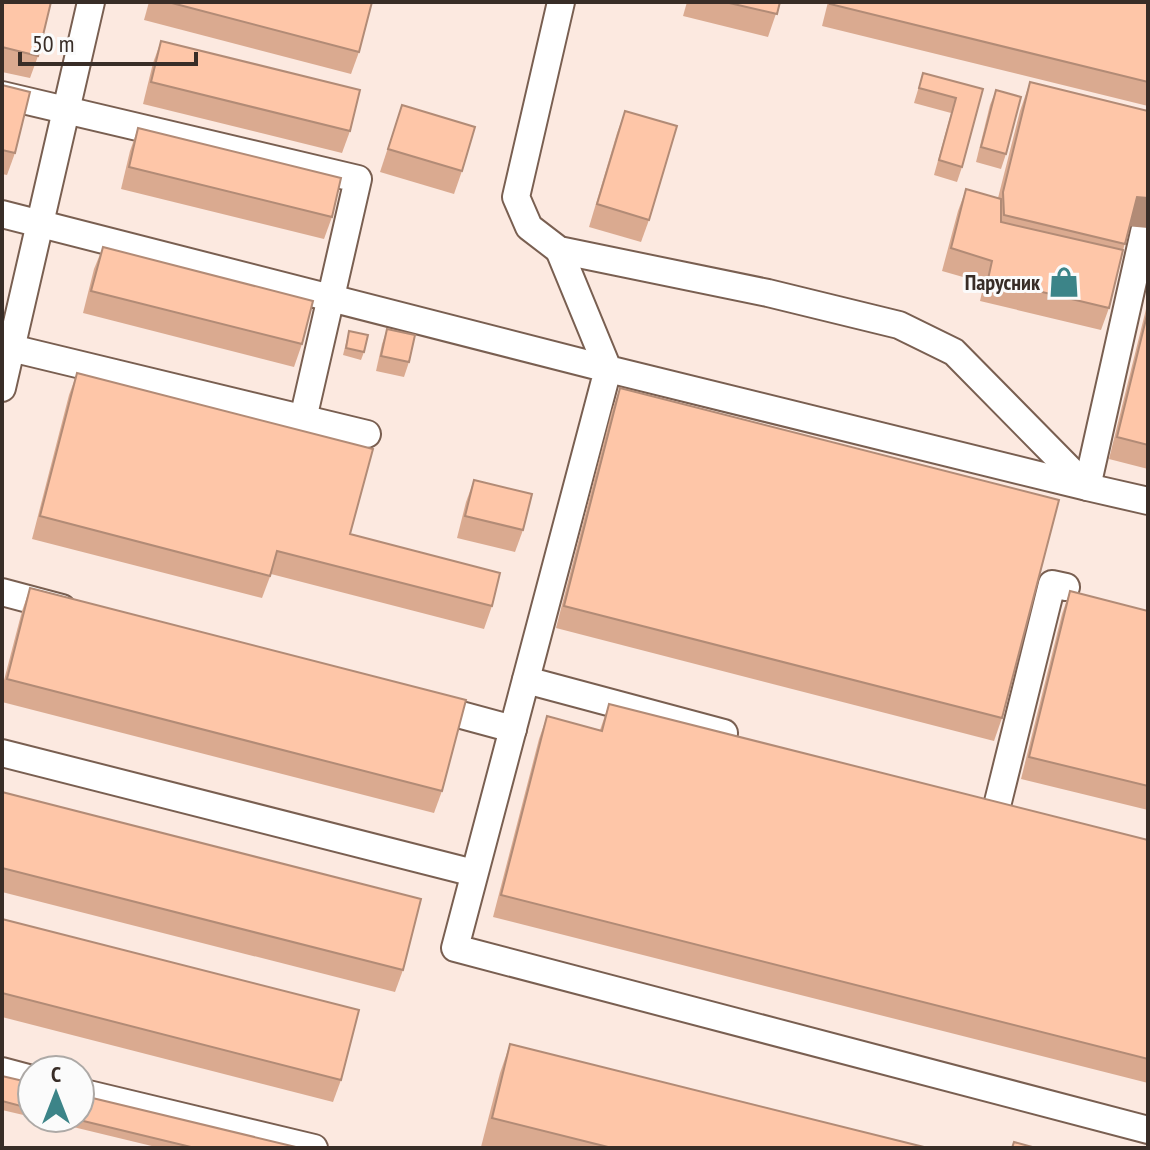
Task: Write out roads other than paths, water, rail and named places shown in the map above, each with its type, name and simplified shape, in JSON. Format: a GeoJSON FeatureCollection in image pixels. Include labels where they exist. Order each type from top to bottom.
{"type":"FeatureCollection","features":[{"type":"Feature","properties":{"kind":"lane"},"geometry":{"type":"LineString","coordinates":[[2,388],[11,348],[10,319],[40,224],[91,2]]}},
{"type":"Feature","properties":{"kind":"lane"},"geometry":{"type":"LineString","coordinates":[[561,2],[516,197],[529,227],[559,250],[768,293],[899,325],[954,352],[1087,487]]}},
{"type":"Feature","properties":{"kind":"lane"},"geometry":{"type":"LineString","coordinates":[[2,95],[358,179],[303,419]]}},
{"type":"Feature","properties":{"kind":"lane"},"geometry":{"type":"LineString","coordinates":[[2,214],[608,369],[1148,501]]}},
{"type":"Feature","properties":{"kind":"lane"},"geometry":{"type":"LineString","coordinates":[[1087,487],[1144,232]]}},
{"type":"Feature","properties":{"kind":"lane"},"geometry":{"type":"LineString","coordinates":[[559,250],[608,369],[455,948],[1148,1130]]}},
{"type":"Feature","properties":{"kind":"lane"},"geometry":{"type":"LineString","coordinates":[[11,348],[367,434]]}},
{"type":"Feature","properties":{"kind":"lane"},"geometry":{"type":"LineString","coordinates":[[997,806],[1052,584],[1066,587]]}},
{"type":"Feature","properties":{"kind":"lane"},"geometry":{"type":"LineString","coordinates":[[2,592],[92,616]]}},
{"type":"Feature","properties":{"kind":"lane"},"geometry":{"type":"LineString","coordinates":[[526,680],[754,741]]}},
{"type":"Feature","properties":{"kind":"lane"},"geometry":{"type":"LineString","coordinates":[[408,701],[513,729]]}},
{"type":"Feature","properties":{"kind":"lane"},"geometry":{"type":"LineString","coordinates":[[2,753],[474,873]]}},
{"type":"Feature","properties":{"kind":"lane"},"geometry":{"type":"LineString","coordinates":[[966,798],[1027,814]]}},
{"type":"Feature","properties":{"kind":"lane"},"geometry":{"type":"LineString","coordinates":[[96,1096],[314,1148]]}},
{"type":"Feature","properties":{"kind":"place","name":"Парусник"},"geometry":{"type":"Point","coordinates":[1064,282]}}]}
